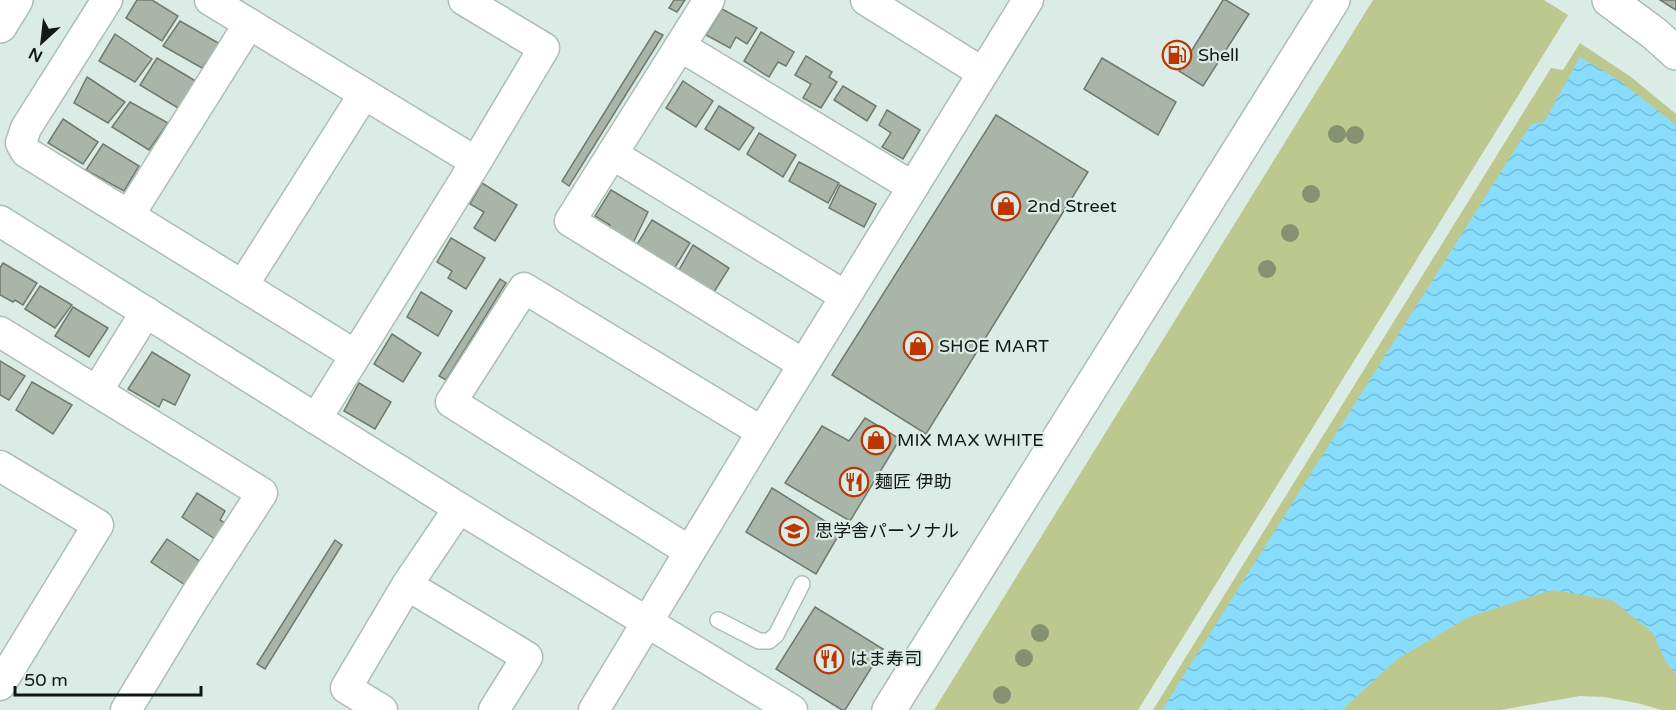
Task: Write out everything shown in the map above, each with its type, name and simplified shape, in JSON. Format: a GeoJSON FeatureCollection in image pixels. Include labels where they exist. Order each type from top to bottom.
{"type":"FeatureCollection","features":[{"type":"Feature","properties":{"kind":"street"},"geometry":{"type":"LineString","coordinates":[[0,26],[16,0]]}},
{"type":"Feature","properties":{"kind":"street"},"geometry":{"type":"LineString","coordinates":[[107,0],[27,128],[21,143],[26,152],[355,355]]}},
{"type":"Feature","properties":{"kind":"street"},"geometry":{"type":"LineString","coordinates":[[210,0],[476,162]]}},
{"type":"Feature","properties":{"kind":"street"},"geometry":{"type":"LineString","coordinates":[[316,419],[544,48],[464,0]]}},
{"type":"Feature","properties":{"kind":"street"},"geometry":{"type":"LineString","coordinates":[[709,0],[570,221],[803,364]]}},
{"type":"Feature","properties":{"kind":"street"},"geometry":{"type":"LineString","coordinates":[[866,0],[983,73]]}},
{"type":"Feature","properties":{"kind":"street"},"geometry":{"type":"LineString","coordinates":[[889,710],[1333,0]]}},
{"type":"Feature","properties":{"kind":"street"},"geometry":{"type":"LineString","coordinates":[[1609,0],[1655,34],[1676,53]]}},
{"type":"Feature","properties":{"kind":"street"},"geometry":{"type":"LineString","coordinates":[[594,710],[803,364],[983,73],[1022,2]]}},
{"type":"Feature","properties":{"kind":"street"},"geometry":{"type":"LineString","coordinates":[[129,215],[249,24]]}},
{"type":"Feature","properties":{"kind":"street"},"geometry":{"type":"LineString","coordinates":[[680,46],[913,187]]}},
{"type":"Feature","properties":{"kind":"street"},"geometry":{"type":"LineString","coordinates":[[243,285],[364,94]]}},
{"type":"Feature","properties":{"kind":"street"},"geometry":{"type":"LineString","coordinates":[[612,154],[845,296]]}},
{"type":"Feature","properties":{"kind":"street"},"geometry":{"type":"LineString","coordinates":[[0,221],[459,508],[792,710]]}},
{"type":"Feature","properties":{"kind":"street"},"geometry":{"type":"LineString","coordinates":[[689,551],[451,402],[524,288],[762,432]]}},
{"type":"Feature","properties":{"kind":"street"},"geometry":{"type":"LineString","coordinates":[[97,391],[146,312]]}},
{"type":"Feature","properties":{"kind":"street"},"geometry":{"type":"LineString","coordinates":[[0,332],[262,493],[194,598],[126,710]]}},
{"type":"Feature","properties":{"kind":"street"},"geometry":{"type":"LineString","coordinates":[[0,466],[98,525],[0,685]]}},
{"type":"Feature","properties":{"kind":"street"},"geometry":{"type":"LineString","coordinates":[[382,710],[346,688],[407,585],[459,508]]}},
{"type":"Feature","properties":{"kind":"street"},"geometry":{"type":"LineString","coordinates":[[407,585],[527,657],[494,710]]}},
{"type":"Feature","properties":{"kind":"lane"},"geometry":{"type":"LineString","coordinates":[[718,620],[759,641],[769,641],[776,635],[802,584]]}},
{"type":"Feature","properties":{"kind":"green space"},"geometry":{"type":"Polygon","coordinates":[[[1373,0],[1544,0],[1568,15],[1138,710],[934,710],[1373,0]]]}},
{"type":"Feature","properties":{"kind":"green space"},"geometry":{"type":"Polygon","coordinates":[[[1580,43],[1631,77],[1676,114],[1676,710],[1662,710],[1604,697],[1580,696],[1500,710],[1153,710],[1551,68],[1563,70],[1580,43]]]}},
{"type":"Feature","properties":{"kind":"water"},"geometry":{"type":"Polygon","coordinates":[[[1580,57],[1620,81],[1676,125],[1676,675],[1665,660],[1653,633],[1612,600],[1552,590],[1469,617],[1396,660],[1342,710],[1162,710],[1531,124],[1544,122],[1580,57]]]}},
{"type":"Feature","properties":{"kind":"building"},"geometry":{"type":"Polygon","coordinates":[[[137,0],[152,0],[178,16],[162,41],[126,18],[137,0]]]}},
{"type":"Feature","properties":{"kind":"building"},"geometry":{"type":"Polygon","coordinates":[[[674,0],[685,0],[677,12],[669,8],[674,0]]]}},
{"type":"Feature","properties":{"kind":"building"},"geometry":{"type":"Polygon","coordinates":[[[1223,0],[1249,14],[1203,86],[1179,71],[1223,0]]]}},
{"type":"Feature","properties":{"kind":"building"},"geometry":{"type":"Polygon","coordinates":[[[1660,0],[1676,0],[1676,10],[1660,0]]]}},
{"type":"Feature","properties":{"kind":"building"},"geometry":{"type":"Polygon","coordinates":[[[722,9],[757,28],[747,44],[736,37],[730,48],[706,35],[722,9]]]}},
{"type":"Feature","properties":{"kind":"building"},"geometry":{"type":"Polygon","coordinates":[[[180,21],[220,44],[202,68],[163,46],[180,21]]]}},
{"type":"Feature","properties":{"kind":"building"},"geometry":{"type":"Polygon","coordinates":[[[655,31],[663,35],[569,186],[562,181],[655,31]]]}},
{"type":"Feature","properties":{"kind":"building"},"geometry":{"type":"Polygon","coordinates":[[[761,32],[794,52],[786,66],[778,62],[769,77],[744,61],[761,32]]]}},
{"type":"Feature","properties":{"kind":"building"},"geometry":{"type":"Polygon","coordinates":[[[115,34],[152,59],[135,82],[99,61],[115,34]]]}},
{"type":"Feature","properties":{"kind":"building"},"geometry":{"type":"Polygon","coordinates":[[[806,56],[832,72],[829,77],[837,82],[821,108],[803,98],[811,84],[795,75],[806,56]]]}},
{"type":"Feature","properties":{"kind":"building"},"geometry":{"type":"Polygon","coordinates":[[[157,58],[199,83],[178,108],[140,85],[157,58]]]}},
{"type":"Feature","properties":{"kind":"building"},"geometry":{"type":"Polygon","coordinates":[[[1102,58],[1176,102],[1158,135],[1084,89],[1102,58]]]}},
{"type":"Feature","properties":{"kind":"building"},"geometry":{"type":"Polygon","coordinates":[[[87,77],[125,102],[108,123],[74,103],[87,77]]]}},
{"type":"Feature","properties":{"kind":"building"},"geometry":{"type":"Polygon","coordinates":[[[683,81],[713,101],[696,127],[666,108],[683,81]]]}},
{"type":"Feature","properties":{"kind":"building"},"geometry":{"type":"Polygon","coordinates":[[[843,86],[876,106],[867,121],[834,100],[843,86]]]}},
{"type":"Feature","properties":{"kind":"building"},"geometry":{"type":"Polygon","coordinates":[[[130,102],[168,123],[149,150],[112,127],[130,102]]]}},
{"type":"Feature","properties":{"kind":"building"},"geometry":{"type":"Polygon","coordinates":[[[719,106],[754,128],[739,150],[705,129],[719,106]]]}},
{"type":"Feature","properties":{"kind":"building"},"geometry":{"type":"Polygon","coordinates":[[[887,110],[920,130],[903,159],[882,147],[891,133],[879,125],[887,110]]]}},
{"type":"Feature","properties":{"kind":"building"},"geometry":{"type":"Polygon","coordinates":[[[996,115],[1088,172],[926,434],[832,375],[996,115]]]}},
{"type":"Feature","properties":{"kind":"building"},"geometry":{"type":"Polygon","coordinates":[[[63,119],[98,142],[83,164],[48,143],[63,119]]]}},
{"type":"Feature","properties":{"kind":"building"},"geometry":{"type":"Polygon","coordinates":[[[759,133],[796,155],[783,177],[747,154],[759,133]]]}},
{"type":"Feature","properties":{"kind":"building"},"geometry":{"type":"Polygon","coordinates":[[[103,144],[139,166],[124,191],[86,170],[103,144]]]}},
{"type":"Feature","properties":{"kind":"building"},"geometry":{"type":"Polygon","coordinates":[[[799,162],[839,183],[828,203],[789,181],[799,162]]]}},
{"type":"Feature","properties":{"kind":"building"},"geometry":{"type":"Polygon","coordinates":[[[482,183],[517,205],[495,241],[474,228],[484,212],[470,204],[482,183]]]}},
{"type":"Feature","properties":{"kind":"building"},"geometry":{"type":"Polygon","coordinates":[[[840,185],[876,204],[864,227],[829,208],[840,185]]]}},
{"type":"Feature","properties":{"kind":"building"},"geometry":{"type":"Polygon","coordinates":[[[611,190],[648,212],[633,243],[608,229],[610,225],[595,216],[611,190]]]}},
{"type":"Feature","properties":{"kind":"building"},"geometry":{"type":"Polygon","coordinates":[[[652,220],[690,243],[674,269],[636,246],[652,220]]]}},
{"type":"Feature","properties":{"kind":"building"},"geometry":{"type":"Polygon","coordinates":[[[451,238],[485,258],[466,289],[448,278],[452,271],[437,262],[451,238]]]}},
{"type":"Feature","properties":{"kind":"building"},"geometry":{"type":"Polygon","coordinates":[[[693,245],[729,268],[714,292],[679,270],[693,245]]]}},
{"type":"Feature","properties":{"kind":"building"},"geometry":{"type":"Polygon","coordinates":[[[3,263],[37,283],[23,305],[0,295],[0,268],[3,263]]]}},
{"type":"Feature","properties":{"kind":"building"},"geometry":{"type":"Polygon","coordinates":[[[500,279],[506,283],[446,380],[439,376],[500,279]]]}},
{"type":"Feature","properties":{"kind":"building"},"geometry":{"type":"Polygon","coordinates":[[[40,286],[72,305],[55,328],[25,309],[40,286]]]}},
{"type":"Feature","properties":{"kind":"building"},"geometry":{"type":"Polygon","coordinates":[[[421,292],[452,311],[438,336],[407,317],[421,292]]]}},
{"type":"Feature","properties":{"kind":"building"},"geometry":{"type":"Polygon","coordinates":[[[73,307],[108,328],[89,357],[55,336],[73,307]]]}},
{"type":"Feature","properties":{"kind":"building"},"geometry":{"type":"Polygon","coordinates":[[[392,334],[421,353],[403,382],[374,364],[392,334]]]}},
{"type":"Feature","properties":{"kind":"building"},"geometry":{"type":"Polygon","coordinates":[[[152,352],[190,375],[175,405],[163,399],[159,407],[128,389],[152,352]]]}},
{"type":"Feature","properties":{"kind":"building"},"geometry":{"type":"Polygon","coordinates":[[[0,361],[25,376],[9,400],[0,395],[0,361]]]}},
{"type":"Feature","properties":{"kind":"building"},"geometry":{"type":"Polygon","coordinates":[[[32,382],[72,405],[53,434],[16,410],[32,382]]]}},
{"type":"Feature","properties":{"kind":"building"},"geometry":{"type":"Polygon","coordinates":[[[359,383],[391,402],[375,429],[344,411],[359,383]]]}},
{"type":"Feature","properties":{"kind":"building"},"geometry":{"type":"Polygon","coordinates":[[[865,418],[900,439],[850,521],[785,483],[822,426],[849,441],[865,418]]]}},
{"type":"Feature","properties":{"kind":"building","name":"思学舎パーソナル"},"geometry":{"type":"Polygon","coordinates":[[[772,488],[841,531],[816,574],[746,532],[772,488]]]}},
{"type":"Feature","properties":{"kind":"building"},"geometry":{"type":"Polygon","coordinates":[[[197,493],[225,511],[220,520],[228,525],[218,541],[182,517],[197,493]]]}},
{"type":"Feature","properties":{"kind":"building"},"geometry":{"type":"Polygon","coordinates":[[[167,539],[204,564],[188,587],[151,562],[167,539]]]}},
{"type":"Feature","properties":{"kind":"building"},"geometry":{"type":"Polygon","coordinates":[[[335,540],[342,545],[265,669],[257,664],[335,540]]]}},
{"type":"Feature","properties":{"kind":"building","name":"はま寿司"},"geometry":{"type":"Polygon","coordinates":[[[815,607],[883,649],[845,710],[776,669],[815,607]]]}},
{"type":"Feature","properties":{"kind":"place","name":"Shell"},"geometry":{"type":"Point","coordinates":[1177,55]}},
{"type":"Feature","properties":{"kind":"place","name":"2nd Street"},"geometry":{"type":"Point","coordinates":[1006,206]}},
{"type":"Feature","properties":{"kind":"place","name":"SHOE MART"},"geometry":{"type":"Point","coordinates":[918,346]}},
{"type":"Feature","properties":{"kind":"place","name":"MIX MAX WHITE"},"geometry":{"type":"Point","coordinates":[876,440]}},
{"type":"Feature","properties":{"kind":"place","name":"麺匠 伊助"},"geometry":{"type":"Point","coordinates":[854,482]}},
{"type":"Feature","properties":{"kind":"place","name":"思学舎パーソナル"},"geometry":{"type":"Point","coordinates":[794,531]}},
{"type":"Feature","properties":{"kind":"place","name":"はま寿司"},"geometry":{"type":"Point","coordinates":[829,659]}}]}
